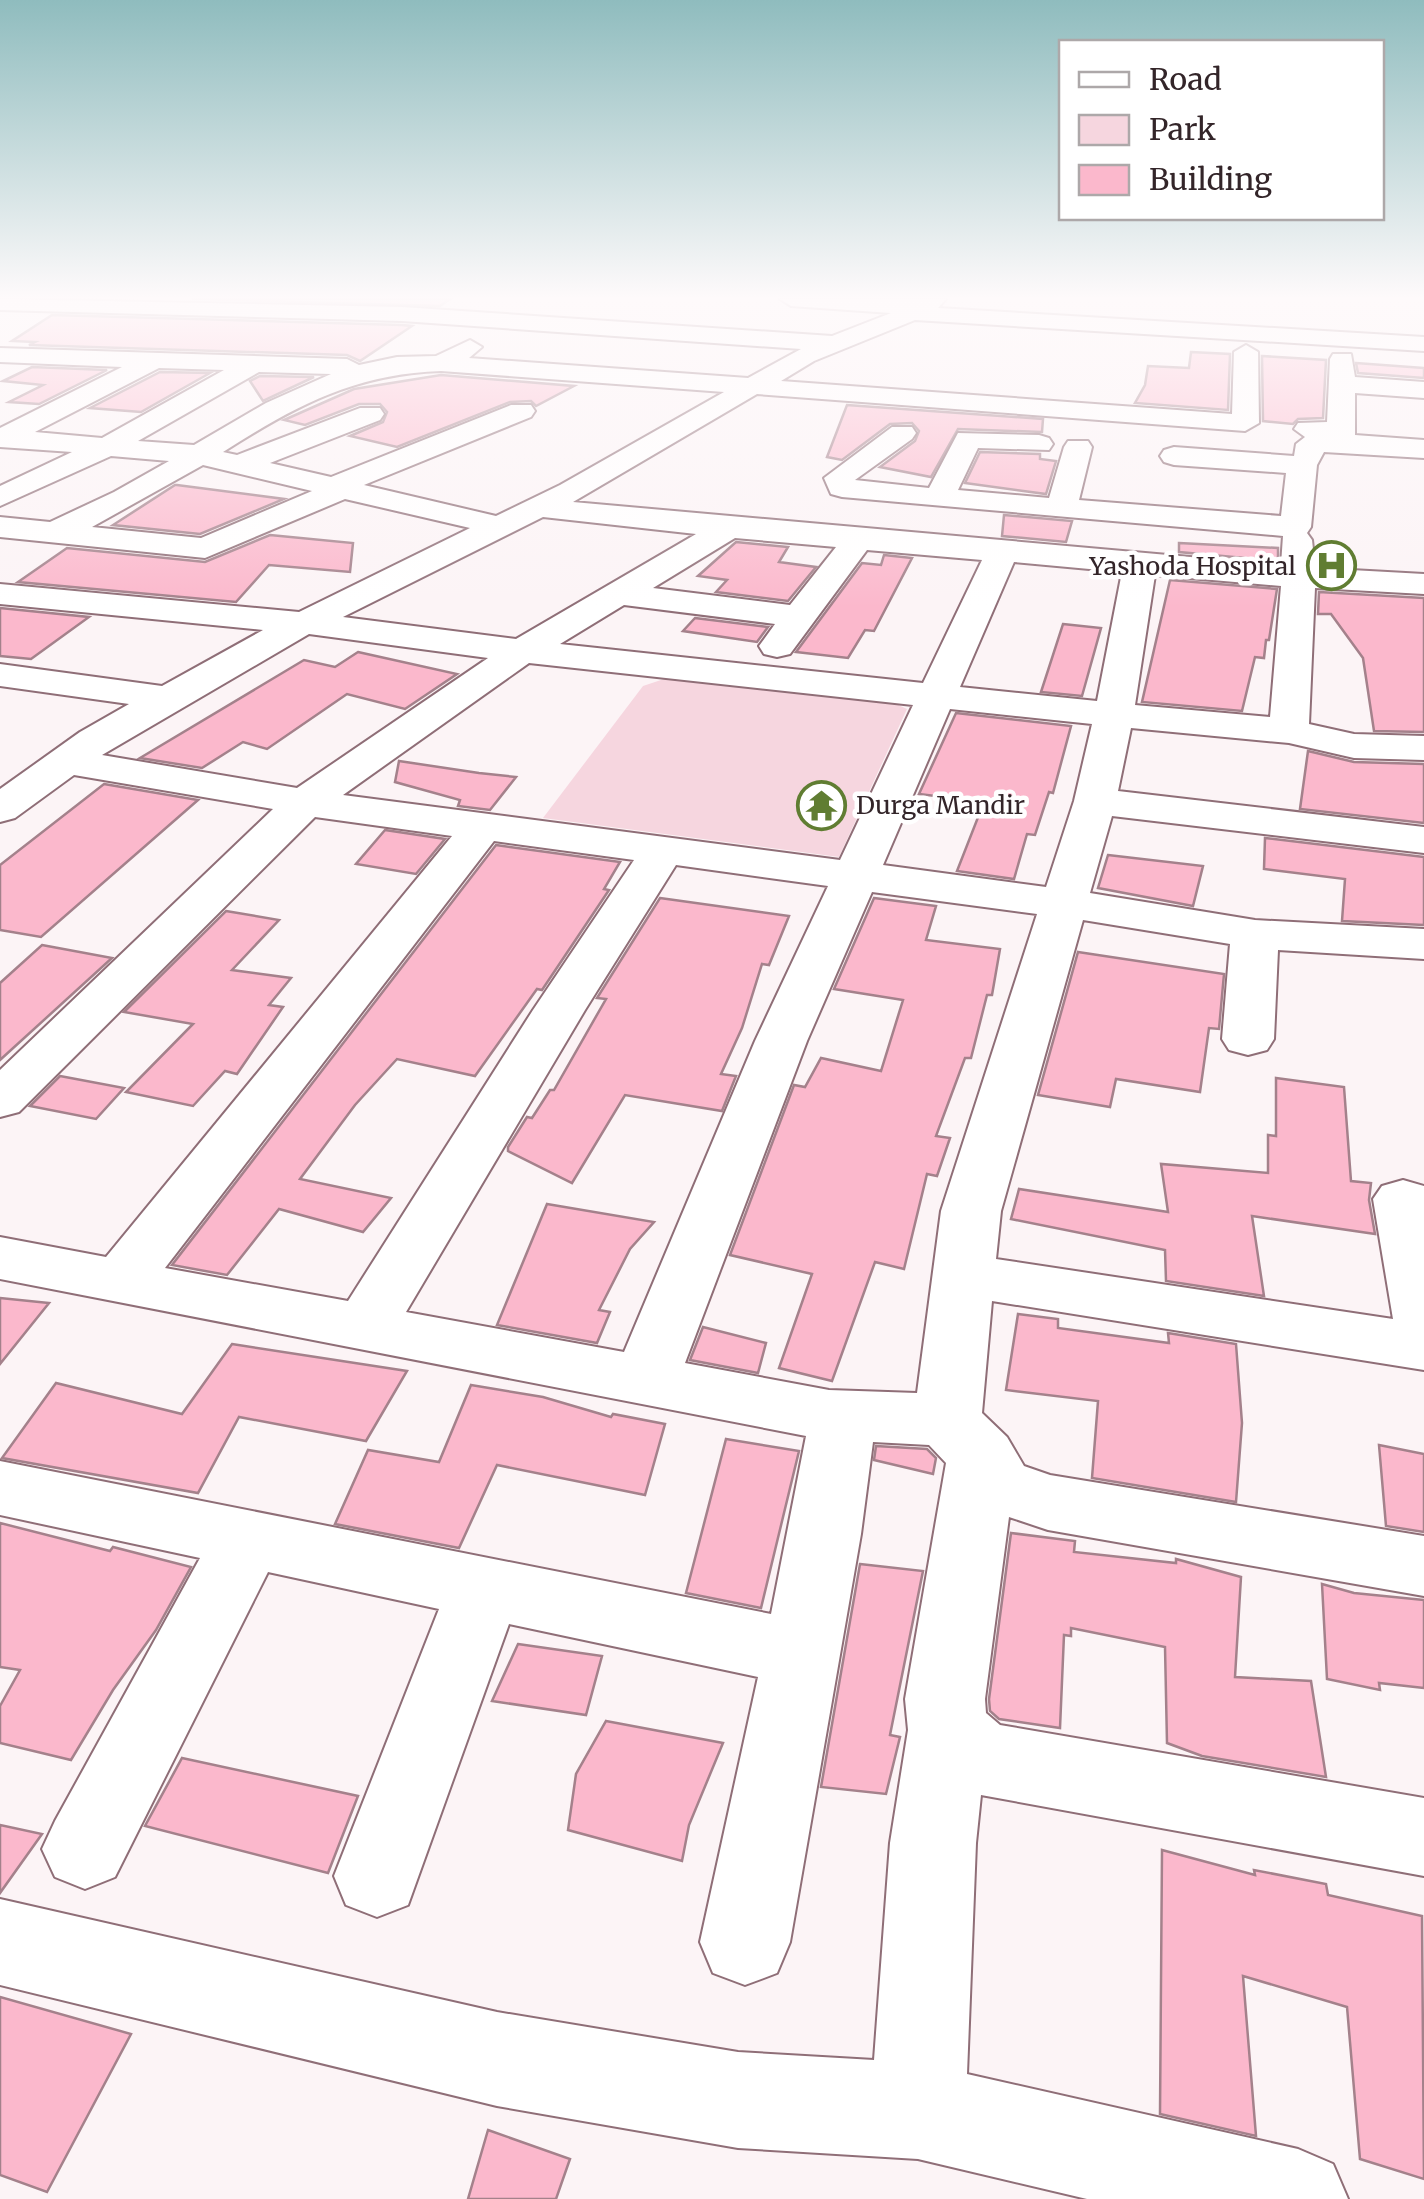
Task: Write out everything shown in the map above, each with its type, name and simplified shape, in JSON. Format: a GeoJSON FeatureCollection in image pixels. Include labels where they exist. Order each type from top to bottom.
{"type":"FeatureCollection","features":[{"type":"Feature","properties":{"kind":"street"},"geometry":{"type":"LineString","coordinates":[[0,438],[72,402]]}},
{"type":"Feature","properties":{"kind":"street"},"geometry":{"type":"LineString","coordinates":[[0,497],[107,447],[187,402]]}},
{"type":"Feature","properties":{"kind":"street"},"geometry":{"type":"LineString","coordinates":[[55,532],[126,498],[194,454],[289,402]]}},
{"type":"Feature","properties":{"kind":"street"},"geometry":{"type":"LineString","coordinates":[[0,809],[67,761],[168,698],[304,622],[537,508],[729,402]]}},
{"type":"Feature","properties":{"kind":"street"},"geometry":{"type":"LineString","coordinates":[[945,402],[1103,436]]}},
{"type":"Feature","properties":{"kind":"street"},"geometry":{"type":"LineString","coordinates":[[1061,509],[1118,402]]}},
{"type":"Feature","properties":{"kind":"street"},"geometry":{"type":"LineString","coordinates":[[1258,402],[1264,425]]}},
{"type":"Feature","properties":{"kind":"street"},"geometry":{"type":"LineString","coordinates":[[1336,402],[1424,448]]}},
{"type":"Feature","properties":{"kind":"street"},"geometry":{"type":"LineString","coordinates":[[1289,732],[1299,577],[1295,527],[1302,465],[1310,456],[1310,444],[1349,402]]}},
{"type":"Feature","properties":{"kind":"street"},"geometry":{"type":"LineString","coordinates":[[864,430],[968,439],[1103,436],[1264,425],[1360,402]]}},
{"type":"Feature","properties":{"kind":"street"},"geometry":{"type":"LineString","coordinates":[[243,463],[364,417],[282,404]]}},
{"type":"Feature","properties":{"kind":"street"},"geometry":{"type":"LineString","coordinates":[[1342,405],[1424,417]]}},
{"type":"Feature","properties":{"kind":"street"},"geometry":{"type":"LineString","coordinates":[[0,527],[206,548],[342,486],[521,412]]}},
{"type":"Feature","properties":{"kind":"street"},"geometry":{"type":"LineString","coordinates":[[704,417],[757,421]]}},
{"type":"Feature","properties":{"kind":"street"},"geometry":{"type":"LineString","coordinates":[[238,429],[299,441]]}},
{"type":"Feature","properties":{"kind":"street"},"geometry":{"type":"LineString","coordinates":[[902,434],[839,478],[842,488],[1295,527]]}},
{"type":"Feature","properties":{"kind":"street"},"geometry":{"type":"LineString","coordinates":[[0,438],[194,454],[500,526]]}},
{"type":"Feature","properties":{"kind":"street"},"geometry":{"type":"LineString","coordinates":[[939,498],[968,439]]}},
{"type":"Feature","properties":{"kind":"street"},"geometry":{"type":"LineString","coordinates":[[1142,452],[1302,465]]}},
{"type":"Feature","properties":{"kind":"street"},"geometry":{"type":"LineString","coordinates":[[1194,519],[1198,458]]}},
{"type":"Feature","properties":{"kind":"street"},"geometry":{"type":"LineString","coordinates":[[537,508],[858,540],[1424,584]]}},
{"type":"Feature","properties":{"kind":"street"},"geometry":{"type":"LineString","coordinates":[[0,1100],[305,802],[522,651],[729,528]]}},
{"type":"Feature","properties":{"kind":"street"},"geometry":{"type":"LineString","coordinates":[[752,675],[802,618],[858,540]]}},
{"type":"Feature","properties":{"kind":"street"},"geometry":{"type":"LineString","coordinates":[[646,1379],[781,1041],[934,694],[1002,551]]}},
{"type":"Feature","properties":{"kind":"street"},"geometry":{"type":"LineString","coordinates":[[918,2110],[933,1842],[948,1730],[945,1698],[952,1644],[964,1438],[964,1276],[972,1211],[1095,801],[1140,564]]}},
{"type":"Feature","properties":{"kind":"street"},"geometry":{"type":"LineString","coordinates":[[0,594],[304,622],[522,651],[1289,732],[1354,746],[1424,748]]}},
{"type":"Feature","properties":{"kind":"street"},"geometry":{"type":"LineString","coordinates":[[620,594],[802,618]]}},
{"type":"Feature","properties":{"kind":"street"},"geometry":{"type":"LineString","coordinates":[[0,675],[168,698]]}},
{"type":"Feature","properties":{"kind":"street"},"geometry":{"type":"LineString","coordinates":[[67,761],[305,802],[1063,903],[1254,934],[1424,944]]}},
{"type":"Feature","properties":{"kind":"street"},"geometry":{"type":"LineString","coordinates":[[1095,801],[1424,840]]}},
{"type":"Feature","properties":{"kind":"street"},"geometry":{"type":"LineString","coordinates":[[120,1283],[484,824]]}},
{"type":"Feature","properties":{"kind":"street"},"geometry":{"type":"LineString","coordinates":[[366,1326],[558,1010],[664,849]]}},
{"type":"Feature","properties":{"kind":"street"},"geometry":{"type":"LineString","coordinates":[[1248,1039],[1254,934]]}},
{"type":"Feature","properties":{"kind":"street"},"geometry":{"type":"LineString","coordinates":[[1404,1199],[1424,1317]]}},
{"type":"Feature","properties":{"kind":"street"},"geometry":{"type":"LineString","coordinates":[[0,1258],[964,1438],[999,1485],[1048,1502],[1424,1566]]}},
{"type":"Feature","properties":{"kind":"street"},"geometry":{"type":"LineString","coordinates":[[964,1276],[1424,1347]]}},
{"type":"Feature","properties":{"kind":"street"},"geometry":{"type":"LineString","coordinates":[[744,1942],[802,1653],[843,1416]]}},
{"type":"Feature","properties":{"kind":"street"},"geometry":{"type":"LineString","coordinates":[[0,1488],[802,1653]]}},
{"type":"Feature","properties":{"kind":"street"},"geometry":{"type":"LineString","coordinates":[[85,1849],[248,1539]]}},
{"type":"Feature","properties":{"kind":"street"},"geometry":{"type":"LineString","coordinates":[[377,1876],[484,1589]]}},
{"type":"Feature","properties":{"kind":"street"},"geometry":{"type":"LineString","coordinates":[[948,1730],[980,1758],[1424,1837]]}},
{"type":"Feature","properties":{"kind":"street"},"geometry":{"type":"LineString","coordinates":[[0,1942],[497,2059],[738,2100],[918,2110],[1298,2199]]}},
{"type":"Feature","properties":{"kind":"green space"},"geometry":{"type":"Polygon","coordinates":[[[673,676],[888,700],[907,709],[839,857],[543,818],[643,686],[673,676]]]}},
{"type":"Feature","properties":{"kind":"building"},"geometry":{"type":"Polygon","coordinates":[[[102,402],[159,402],[141,412],[90,408],[102,402]]]}},
{"type":"Feature","properties":{"kind":"building"},"geometry":{"type":"Polygon","coordinates":[[[326,402],[518,402],[397,447],[350,436],[383,422],[387,412],[380,404],[359,404],[305,425],[284,420],[326,402]]]}},
{"type":"Feature","properties":{"kind":"building"},"geometry":{"type":"Polygon","coordinates":[[[1136,402],[1228,402],[1228,410],[1136,402]]]}},
{"type":"Feature","properties":{"kind":"building"},"geometry":{"type":"Polygon","coordinates":[[[1263,402],[1324,402],[1323,418],[1298,419],[1293,424],[1263,421],[1263,402]]]}},
{"type":"Feature","properties":{"kind":"building"},"geometry":{"type":"Polygon","coordinates":[[[847,405],[1043,419],[1042,432],[958,429],[931,477],[880,467],[915,441],[919,431],[912,423],[890,424],[842,460],[827,457],[847,405]]]}},
{"type":"Feature","properties":{"kind":"building"},"geometry":{"type":"Polygon","coordinates":[[[980,452],[1040,454],[1040,459],[1056,461],[1046,494],[965,483],[980,452]]]}},
{"type":"Feature","properties":{"kind":"building"},"geometry":{"type":"Polygon","coordinates":[[[175,485],[284,499],[200,534],[113,525],[175,485]]]}},
{"type":"Feature","properties":{"kind":"building"},"geometry":{"type":"Polygon","coordinates":[[[1004,515],[1072,521],[1066,542],[1002,536],[1004,515]]]}},
{"type":"Feature","properties":{"kind":"building"},"geometry":{"type":"Polygon","coordinates":[[[270,535],[353,543],[350,572],[269,565],[236,602],[18,582],[67,548],[205,562],[270,535]]]}},
{"type":"Feature","properties":{"kind":"building"},"geometry":{"type":"Polygon","coordinates":[[[736,542],[788,547],[779,562],[816,567],[788,601],[716,592],[727,580],[698,576],[736,542]]]}},
{"type":"Feature","properties":{"kind":"building"},"geometry":{"type":"Polygon","coordinates":[[[1179,543],[1278,548],[1278,561],[1179,552],[1179,543]]]}},
{"type":"Feature","properties":{"kind":"building"},"geometry":{"type":"Polygon","coordinates":[[[884,555],[912,558],[874,631],[865,630],[848,658],[796,652],[862,563],[881,565],[884,555]]]}},
{"type":"Feature","properties":{"kind":"building"},"geometry":{"type":"Polygon","coordinates":[[[1170,580],[1277,589],[1264,658],[1255,657],[1242,711],[1142,702],[1170,580]]]}},
{"type":"Feature","properties":{"kind":"building"},"geometry":{"type":"Polygon","coordinates":[[[1319,592],[1424,598],[1424,732],[1374,731],[1363,658],[1331,614],[1318,614],[1319,592]]]}},
{"type":"Feature","properties":{"kind":"building"},"geometry":{"type":"Polygon","coordinates":[[[0,608],[89,617],[31,659],[0,656],[0,608]]]}},
{"type":"Feature","properties":{"kind":"building"},"geometry":{"type":"Polygon","coordinates":[[[695,618],[768,627],[757,642],[683,631],[695,618]]]}},
{"type":"Feature","properties":{"kind":"building"},"geometry":{"type":"Polygon","coordinates":[[[1063,624],[1101,628],[1082,696],[1041,692],[1063,624]]]}},
{"type":"Feature","properties":{"kind":"building"},"geometry":{"type":"Polygon","coordinates":[[[358,652],[457,674],[405,709],[347,694],[267,749],[243,742],[202,768],[140,758],[304,660],[335,667],[358,652]]]}},
{"type":"Feature","properties":{"kind":"building"},"geometry":{"type":"Polygon","coordinates":[[[956,713],[1071,726],[1053,793],[1049,792],[1035,835],[1027,834],[1014,879],[957,871],[984,802],[919,794],[956,713]]]}},
{"type":"Feature","properties":{"kind":"building"},"geometry":{"type":"Polygon","coordinates":[[[1308,751],[1354,762],[1424,764],[1424,823],[1300,809],[1308,751]]]}},
{"type":"Feature","properties":{"kind":"building"},"geometry":{"type":"Polygon","coordinates":[[[399,761],[516,777],[490,810],[458,806],[460,800],[395,782],[399,761]]]}},
{"type":"Feature","properties":{"kind":"building"},"geometry":{"type":"Polygon","coordinates":[[[104,784],[198,800],[41,937],[0,930],[0,865],[104,784]]]}},
{"type":"Feature","properties":{"kind":"building"},"geometry":{"type":"Polygon","coordinates":[[[385,830],[445,839],[416,874],[356,864],[385,830]]]}},
{"type":"Feature","properties":{"kind":"building"},"geometry":{"type":"Polygon","coordinates":[[[1265,838],[1424,857],[1424,925],[1342,921],[1345,879],[1264,869],[1265,838]]]}},
{"type":"Feature","properties":{"kind":"building"},"geometry":{"type":"Polygon","coordinates":[[[496,845],[620,862],[604,889],[609,890],[542,990],[537,989],[475,1076],[397,1059],[355,1105],[300,1179],[391,1198],[363,1232],[279,1209],[227,1275],[172,1265],[496,845]]]}},
{"type":"Feature","properties":{"kind":"building"},"geometry":{"type":"Polygon","coordinates":[[[1108,855],[1203,866],[1193,906],[1098,888],[1108,855]]]}},
{"type":"Feature","properties":{"kind":"building"},"geometry":{"type":"Polygon","coordinates":[[[660,898],[789,916],[769,965],[762,964],[742,1028],[721,1074],[736,1076],[722,1111],[625,1095],[572,1183],[508,1151],[508,1147],[527,1117],[532,1118],[550,1090],[554,1090],[606,999],[597,998],[660,898]]]}},
{"type":"Feature","properties":{"kind":"building"},"geometry":{"type":"Polygon","coordinates":[[[874,898],[936,906],[926,940],[1000,949],[992,995],[987,995],[971,1058],[965,1058],[936,1136],[950,1138],[937,1176],[927,1174],[904,1269],[875,1262],[832,1381],[779,1368],[812,1274],[730,1255],[794,1085],[805,1087],[821,1058],[881,1071],[903,1000],[834,989],[874,898]]]}},
{"type":"Feature","properties":{"kind":"building"},"geometry":{"type":"Polygon","coordinates":[[[226,911],[279,920],[232,970],[291,978],[269,1005],[283,1007],[237,1074],[225,1071],[193,1106],[126,1092],[193,1024],[124,1012],[226,911]]]}},
{"type":"Feature","properties":{"kind":"building"},"geometry":{"type":"Polygon","coordinates":[[[42,945],[112,958],[0,1060],[0,983],[42,945]]]}},
{"type":"Feature","properties":{"kind":"building"},"geometry":{"type":"Polygon","coordinates":[[[1078,952],[1224,974],[1219,1029],[1209,1028],[1200,1092],[1116,1079],[1110,1107],[1038,1095],[1078,952]]]}},
{"type":"Feature","properties":{"kind":"building"},"geometry":{"type":"Polygon","coordinates":[[[60,1076],[124,1088],[96,1119],[30,1106],[60,1076]]]}},
{"type":"Feature","properties":{"kind":"building"},"geometry":{"type":"Polygon","coordinates":[[[1276,1078],[1344,1087],[1351,1181],[1371,1183],[1369,1200],[1375,1234],[1252,1216],[1264,1296],[1166,1281],[1165,1250],[1011,1219],[1019,1189],[1168,1212],[1161,1164],[1268,1173],[1268,1135],[1276,1136],[1276,1078]]]}},
{"type":"Feature","properties":{"kind":"building"},"geometry":{"type":"Polygon","coordinates":[[[547,1204],[654,1222],[630,1249],[599,1310],[610,1312],[597,1343],[497,1325],[547,1204]]]}},
{"type":"Feature","properties":{"kind":"building"},"geometry":{"type":"Polygon","coordinates":[[[0,1298],[49,1303],[0,1364],[0,1298]]]}},
{"type":"Feature","properties":{"kind":"building"},"geometry":{"type":"Polygon","coordinates":[[[1018,1314],[1058,1319],[1058,1328],[1169,1343],[1168,1333],[1236,1344],[1242,1423],[1236,1502],[1092,1478],[1098,1401],[1006,1390],[1018,1314]]]}},
{"type":"Feature","properties":{"kind":"building"},"geometry":{"type":"Polygon","coordinates":[[[703,1327],[766,1343],[758,1373],[690,1360],[703,1327]]]}},
{"type":"Feature","properties":{"kind":"building"},"geometry":{"type":"Polygon","coordinates":[[[232,1344],[407,1371],[366,1441],[239,1417],[198,1493],[2,1458],[56,1383],[182,1414],[232,1344]]]}},
{"type":"Feature","properties":{"kind":"building"},"geometry":{"type":"Polygon","coordinates":[[[471,1385],[543,1397],[611,1417],[613,1414],[665,1424],[645,1495],[497,1465],[459,1548],[335,1524],[368,1450],[439,1462],[471,1385]]]}},
{"type":"Feature","properties":{"kind":"building"},"geometry":{"type":"Polygon","coordinates":[[[726,1439],[799,1451],[761,1608],[686,1593],[726,1439]]]}},
{"type":"Feature","properties":{"kind":"building"},"geometry":{"type":"Polygon","coordinates":[[[1379,1445],[1424,1454],[1424,1532],[1386,1526],[1379,1445]]]}},
{"type":"Feature","properties":{"kind":"building"},"geometry":{"type":"Polygon","coordinates":[[[876,1446],[927,1449],[936,1458],[933,1474],[874,1460],[876,1446]]]}},
{"type":"Feature","properties":{"kind":"building"},"geometry":{"type":"Polygon","coordinates":[[[0,1523],[191,1567],[156,1630],[113,1690],[71,1760],[0,1743],[0,1706],[20,1670],[0,1667],[0,1523]]]}},
{"type":"Feature","properties":{"kind":"building"},"geometry":{"type":"Polygon","coordinates":[[[1011,1533],[1075,1541],[1074,1552],[1176,1563],[1176,1559],[1241,1577],[1235,1677],[1311,1681],[1326,1777],[1202,1756],[1167,1743],[1165,1647],[1071,1628],[1071,1636],[1064,1635],[1060,1728],[999,1719],[990,1711],[989,1699],[1011,1533]]]}},
{"type":"Feature","properties":{"kind":"building"},"geometry":{"type":"Polygon","coordinates":[[[860,1564],[923,1571],[890,1735],[900,1737],[886,1794],[821,1787],[860,1564]]]}},
{"type":"Feature","properties":{"kind":"building"},"geometry":{"type":"Polygon","coordinates":[[[1322,1584],[1354,1593],[1424,1600],[1424,1688],[1379,1683],[1380,1690],[1327,1679],[1322,1584]]]}},
{"type":"Feature","properties":{"kind":"building"},"geometry":{"type":"Polygon","coordinates":[[[518,1644],[602,1656],[586,1715],[492,1701],[518,1644]]]}},
{"type":"Feature","properties":{"kind":"building"},"geometry":{"type":"Polygon","coordinates":[[[606,1721],[723,1743],[689,1825],[682,1861],[568,1830],[576,1774],[606,1721]]]}},
{"type":"Feature","properties":{"kind":"building"},"geometry":{"type":"Polygon","coordinates":[[[182,1758],[358,1796],[328,1873],[145,1826],[182,1758]]]}},
{"type":"Feature","properties":{"kind":"building"},"geometry":{"type":"Polygon","coordinates":[[[0,1825],[42,1834],[0,1893],[0,1825]]]}},
{"type":"Feature","properties":{"kind":"building"},"geometry":{"type":"Polygon","coordinates":[[[1162,1850],[1255,1875],[1254,1870],[1326,1884],[1328,1895],[1422,1916],[1424,2179],[1360,2159],[1347,2007],[1243,1976],[1256,2136],[1160,2114],[1162,1850]]]}},
{"type":"Feature","properties":{"kind":"building"},"geometry":{"type":"Polygon","coordinates":[[[0,1997],[131,2034],[47,2192],[0,2175],[0,1997]]]}},
{"type":"Feature","properties":{"kind":"building"},"geometry":{"type":"Polygon","coordinates":[[[488,2130],[570,2159],[556,2199],[468,2199],[488,2130]]]}},
{"type":"Feature","properties":{"kind":"place","name":"Yashoda Hospital"},"geometry":{"type":"Point","coordinates":[1331,566]}},
{"type":"Feature","properties":{"kind":"place","name":"Durga Mandir"},"geometry":{"type":"Point","coordinates":[821,805]}}]}
